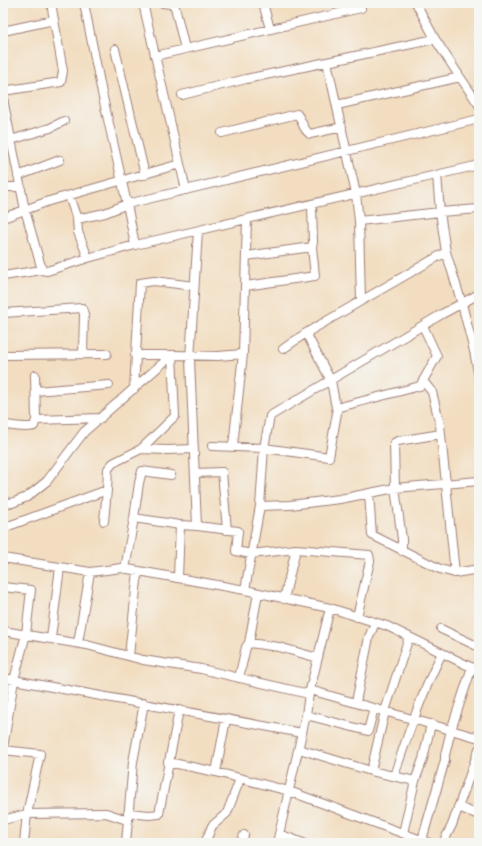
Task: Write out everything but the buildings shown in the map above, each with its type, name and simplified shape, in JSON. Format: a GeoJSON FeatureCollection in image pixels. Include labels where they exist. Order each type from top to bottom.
{"type":"FeatureCollection","features":[{"type":"Feature","properties":{"kind":"street"},"geometry":{"type":"LineString","coordinates":[[42,270],[25,210],[4,104],[3,90],[61,82],[63,71],[51,3]]}},
{"type":"Feature","properties":{"kind":"street"},"geometry":{"type":"LineString","coordinates":[[84,3],[135,245]]}},
{"type":"Feature","properties":{"kind":"street"},"geometry":{"type":"LineString","coordinates":[[143,3],[186,190]]}},
{"type":"Feature","properties":{"kind":"street"},"geometry":{"type":"LineString","coordinates":[[162,3],[174,3],[185,49]]}},
{"type":"Feature","properties":{"kind":"street"},"geometry":{"type":"LineString","coordinates":[[263,3],[270,29]]}},
{"type":"Feature","properties":{"kind":"street"},"geometry":{"type":"LineString","coordinates":[[155,56],[361,8],[359,3]]}},
{"type":"Feature","properties":{"kind":"street"},"geometry":{"type":"LineString","coordinates":[[416,3],[435,39],[479,105]]}},
{"type":"Feature","properties":{"kind":"street"},"geometry":{"type":"LineString","coordinates":[[3,31],[54,20]]}},
{"type":"Feature","properties":{"kind":"street"},"geometry":{"type":"LineString","coordinates":[[182,95],[246,78],[435,39]]}},
{"type":"Feature","properties":{"kind":"street"},"geometry":{"type":"LineString","coordinates":[[115,49],[145,175]]}},
{"type":"Feature","properties":{"kind":"street"},"geometry":{"type":"LineString","coordinates":[[327,62],[356,194],[359,221],[361,301]]}},
{"type":"Feature","properties":{"kind":"street"},"geometry":{"type":"LineString","coordinates":[[337,105],[460,77]]}},
{"type":"Feature","properties":{"kind":"street"},"geometry":{"type":"LineString","coordinates":[[222,133],[297,114],[301,118],[302,126],[305,131],[310,134],[342,127]]}},
{"type":"Feature","properties":{"kind":"street"},"geometry":{"type":"LineString","coordinates":[[77,219],[105,213],[127,204],[479,119]]}},
{"type":"Feature","properties":{"kind":"street"},"geometry":{"type":"LineString","coordinates":[[11,140],[50,128],[64,121]]}},
{"type":"Feature","properties":{"kind":"street"},"geometry":{"type":"LineString","coordinates":[[18,176],[60,160]]}},
{"type":"Feature","properties":{"kind":"street"},"geometry":{"type":"LineString","coordinates":[[3,218],[69,196],[122,182],[180,164]]}},
{"type":"Feature","properties":{"kind":"street"},"geometry":{"type":"LineString","coordinates":[[3,276],[42,270],[47,271],[135,245],[479,165]]}},
{"type":"Feature","properties":{"kind":"street"},"geometry":{"type":"LineString","coordinates":[[437,175],[440,212],[446,252],[462,304],[479,378]]}},
{"type":"Feature","properties":{"kind":"street"},"geometry":{"type":"LineString","coordinates":[[3,187],[21,187]]}},
{"type":"Feature","properties":{"kind":"street"},"geometry":{"type":"LineString","coordinates":[[69,196],[77,219],[78,232],[88,258]]}},
{"type":"Feature","properties":{"kind":"street"},"geometry":{"type":"LineString","coordinates":[[245,286],[315,276],[312,247],[312,204]]}},
{"type":"Feature","properties":{"kind":"street"},"geometry":{"type":"LineString","coordinates":[[359,221],[479,209]]}},
{"type":"Feature","properties":{"kind":"street"},"geometry":{"type":"LineString","coordinates":[[233,446],[243,354],[247,219]]}},
{"type":"Feature","properties":{"kind":"street"},"geometry":{"type":"LineString","coordinates":[[197,526],[190,355],[198,230]]}},
{"type":"Feature","properties":{"kind":"street"},"geometry":{"type":"LineString","coordinates":[[246,256],[312,247]]}},
{"type":"Feature","properties":{"kind":"street"},"geometry":{"type":"LineString","coordinates":[[283,349],[306,333],[446,252]]}},
{"type":"Feature","properties":{"kind":"street"},"geometry":{"type":"LineString","coordinates":[[134,389],[140,283],[154,281],[194,286]]}},
{"type":"Feature","properties":{"kind":"street"},"geometry":{"type":"LineString","coordinates":[[244,590],[260,506],[264,448],[270,416],[479,294]]}},
{"type":"Feature","properties":{"kind":"street"},"geometry":{"type":"LineString","coordinates":[[3,313],[82,308],[84,314],[83,354]]}},
{"type":"Feature","properties":{"kind":"street"},"geometry":{"type":"LineString","coordinates":[[336,408],[420,386],[436,356],[423,326]]}},
{"type":"Feature","properties":{"kind":"street"},"geometry":{"type":"LineString","coordinates":[[212,446],[264,448],[329,457],[337,413],[331,380],[306,333]]}},
{"type":"Feature","properties":{"kind":"street"},"geometry":{"type":"LineString","coordinates":[[3,355],[107,354]]}},
{"type":"Feature","properties":{"kind":"street"},"geometry":{"type":"LineString","coordinates":[[135,355],[218,356],[243,354]]}},
{"type":"Feature","properties":{"kind":"street"},"geometry":{"type":"LineString","coordinates":[[3,502],[12,503],[27,497],[47,480],[84,432],[172,355]]}},
{"type":"Feature","properties":{"kind":"street"},"geometry":{"type":"LineString","coordinates":[[104,521],[108,490],[108,469],[113,463],[141,449],[175,416],[172,355]]}},
{"type":"Feature","properties":{"kind":"street"},"geometry":{"type":"LineString","coordinates":[[3,425],[31,428],[34,426],[36,420],[35,375]]}},
{"type":"Feature","properties":{"kind":"street"},"geometry":{"type":"LineString","coordinates":[[423,381],[432,392],[440,424],[445,483],[456,573]]}},
{"type":"Feature","properties":{"kind":"street"},"geometry":{"type":"LineString","coordinates":[[35,391],[109,385]]}},
{"type":"Feature","properties":{"kind":"street"},"geometry":{"type":"LineString","coordinates":[[36,420],[101,418]]}},
{"type":"Feature","properties":{"kind":"street"},"geometry":{"type":"LineString","coordinates":[[402,551],[402,539],[395,488],[394,443],[398,441],[441,434]]}},
{"type":"Feature","properties":{"kind":"street"},"geometry":{"type":"LineString","coordinates":[[141,449],[194,449]]}},
{"type":"Feature","properties":{"kind":"street"},"geometry":{"type":"LineString","coordinates":[[125,569],[142,471],[172,474]]}},
{"type":"Feature","properties":{"kind":"street"},"geometry":{"type":"LineString","coordinates":[[195,473],[222,472],[227,530]]}},
{"type":"Feature","properties":{"kind":"street"},"geometry":{"type":"LineString","coordinates":[[260,506],[290,505],[340,499],[395,488],[479,481]]}},
{"type":"Feature","properties":{"kind":"street"},"geometry":{"type":"LineString","coordinates":[[3,528],[108,490]]}},
{"type":"Feature","properties":{"kind":"street"},"geometry":{"type":"LineString","coordinates":[[368,494],[372,535],[440,569],[456,573],[479,569]]}},
{"type":"Feature","properties":{"kind":"street"},"geometry":{"type":"LineString","coordinates":[[134,518],[180,525],[238,531],[236,551],[251,554],[296,549],[369,555],[370,561],[357,617]]}},
{"type":"Feature","properties":{"kind":"street"},"geometry":{"type":"LineString","coordinates":[[178,578],[180,525]]}},
{"type":"Feature","properties":{"kind":"street"},"geometry":{"type":"LineString","coordinates":[[284,599],[296,549]]}},
{"type":"Feature","properties":{"kind":"street"},"geometry":{"type":"LineString","coordinates":[[3,558],[90,572],[125,569],[244,590],[330,608],[387,626],[475,669],[452,730],[445,754],[445,760],[425,842],[290,791],[216,772],[168,762]]}},
{"type":"Feature","properties":{"kind":"street"},"geometry":{"type":"LineString","coordinates":[[51,638],[60,567]]}},
{"type":"Feature","properties":{"kind":"street"},"geometry":{"type":"LineString","coordinates":[[129,656],[138,571]]}},
{"type":"Feature","properties":{"kind":"street"},"geometry":{"type":"LineString","coordinates":[[78,643],[90,572]]}},
{"type":"Feature","properties":{"kind":"street"},"geometry":{"type":"LineString","coordinates":[[3,587],[31,590],[26,634],[5,717],[3,749],[40,754],[27,814],[24,843]]}},
{"type":"Feature","properties":{"kind":"street"},"geometry":{"type":"LineString","coordinates":[[239,678],[246,647],[249,643],[258,593]]}},
{"type":"Feature","properties":{"kind":"street"},"geometry":{"type":"LineString","coordinates":[[277,843],[299,749],[309,692],[330,608]]}},
{"type":"Feature","properties":{"kind":"street"},"geometry":{"type":"LineString","coordinates":[[356,702],[369,638],[375,623]]}},
{"type":"Feature","properties":{"kind":"street"},"geometry":{"type":"LineString","coordinates":[[441,629],[479,647]]}},
{"type":"Feature","properties":{"kind":"street"},"geometry":{"type":"LineString","coordinates":[[3,631],[78,643],[143,660],[201,669],[356,702],[479,738]]}},
{"type":"Feature","properties":{"kind":"street"},"geometry":{"type":"LineString","coordinates":[[372,771],[385,711],[409,637]]}},
{"type":"Feature","properties":{"kind":"street"},"geometry":{"type":"LineString","coordinates":[[249,643],[280,647],[318,658]]}},
{"type":"Feature","properties":{"kind":"street"},"geometry":{"type":"LineString","coordinates":[[394,776],[413,719],[442,653]]}},
{"type":"Feature","properties":{"kind":"street"},"geometry":{"type":"LineString","coordinates":[[3,678],[302,733]]}},
{"type":"Feature","properties":{"kind":"street"},"geometry":{"type":"LineString","coordinates":[[126,843],[127,816],[133,762],[144,703]]}},
{"type":"Feature","properties":{"kind":"street"},"geometry":{"type":"LineString","coordinates":[[306,715],[368,731],[374,708]]}},
{"type":"Feature","properties":{"kind":"street"},"geometry":{"type":"LineString","coordinates":[[3,820],[27,814],[106,813],[127,816],[159,814],[179,710]]}},
{"type":"Feature","properties":{"kind":"street"},"geometry":{"type":"LineString","coordinates":[[216,772],[226,718]]}},
{"type":"Feature","properties":{"kind":"street"},"geometry":{"type":"LineString","coordinates":[[403,833],[415,781],[423,759],[431,724]]}},
{"type":"Feature","properties":{"kind":"street"},"geometry":{"type":"LineString","coordinates":[[299,749],[372,771],[415,781]]}},
{"type":"Feature","properties":{"kind":"street"},"geometry":{"type":"LineString","coordinates":[[443,843],[452,824],[479,749]]}},
{"type":"Feature","properties":{"kind":"street"},"geometry":{"type":"LineString","coordinates":[[470,772],[479,775]]}},
{"type":"Feature","properties":{"kind":"street"},"geometry":{"type":"LineString","coordinates":[[205,843],[212,826],[227,813],[240,779]]}},
{"type":"Feature","properties":{"kind":"street"},"geometry":{"type":"LineString","coordinates":[[458,807],[479,815]]}},
{"type":"Feature","properties":{"kind":"street"},"geometry":{"type":"LineString","coordinates":[[279,834],[303,843]]}}]}
